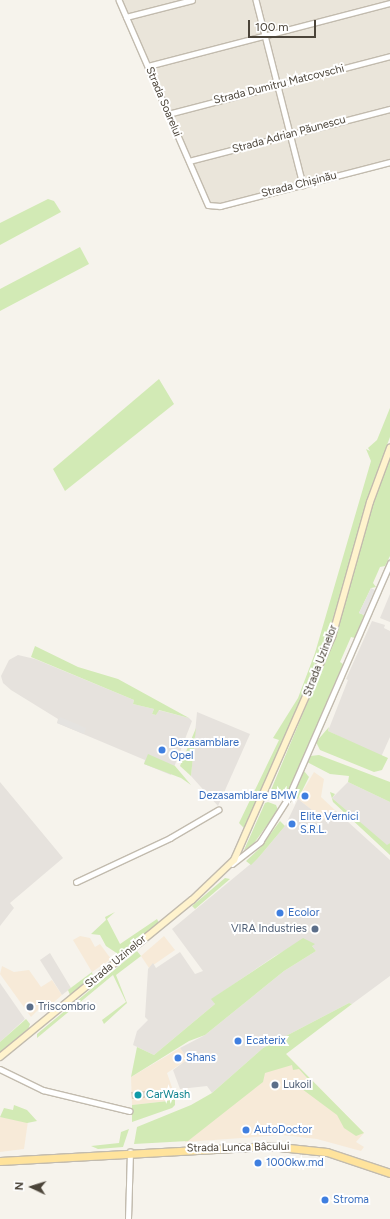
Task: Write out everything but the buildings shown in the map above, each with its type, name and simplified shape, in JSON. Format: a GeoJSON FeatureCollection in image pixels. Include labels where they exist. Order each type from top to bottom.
{"type":"FeatureCollection","features":[{"type":"Feature","properties":{"kind":"main road","name":"Strada Lunca Bâcului"},"geometry":{"type":"LineString","coordinates":[[0,1161],[130,1152],[288,1146],[337,1155],[390,1173]]}},
{"type":"Feature","properties":{"kind":"street","name":"Strada Soarelui"},"geometry":{"type":"LineString","coordinates":[[119,0],[208,205]]}},
{"type":"Feature","properties":{"kind":"street"},"geometry":{"type":"LineString","coordinates":[[126,17],[192,0]]}},
{"type":"Feature","properties":{"kind":"street"},"geometry":{"type":"LineString","coordinates":[[256,0],[303,185]]}},
{"type":"Feature","properties":{"kind":"street"},"geometry":{"type":"LineString","coordinates":[[148,66],[390,3]]}},
{"type":"Feature","properties":{"kind":"street","name":"Strada Dumitru Matcovschi"},"geometry":{"type":"LineString","coordinates":[[168,114],[390,56]]}},
{"type":"Feature","properties":{"kind":"street","name":"Strada Adrian Păunescu"},"geometry":{"type":"LineString","coordinates":[[189,161],[390,109]]}},
{"type":"Feature","properties":{"kind":"street","name":"Strada Chișinău"},"geometry":{"type":"LineString","coordinates":[[208,205],[219,206],[390,162]]}},
{"type":"Feature","properties":{"kind":"street","name":"Strada Uzinelor"},"geometry":{"type":"LineString","coordinates":[[230,866],[293,731],[332,637],[370,502],[390,448]]}},
{"type":"Feature","properties":{"kind":"street","name":"Strada Uzinelor"},"geometry":{"type":"LineString","coordinates":[[0,1057],[260,842],[288,798],[390,563]]}},
{"type":"Feature","properties":{"kind":"street"},"geometry":{"type":"LineString","coordinates":[[76,882],[170,838],[218,810]]}},
{"type":"Feature","properties":{"kind":"street"},"geometry":{"type":"LineString","coordinates":[[0,1069],[43,1090],[130,1111]]}},
{"type":"Feature","properties":{"kind":"street"},"geometry":{"type":"LineString","coordinates":[[128,1219],[130,1152]]}},
{"type":"Feature","properties":{"kind":"shaded area"},"geometry":{"type":"Polygon","coordinates":[[[117,0],[390,0],[390,165],[221,210],[206,208],[117,0]]]}},
{"type":"Feature","properties":{"kind":"shaded area"},"geometry":{"type":"Polygon","coordinates":[[[371,588],[375,590],[364,615],[359,613],[371,588]]]}},
{"type":"Feature","properties":{"kind":"shaded area"},"geometry":{"type":"Polygon","coordinates":[[[390,594],[390,622],[380,618],[390,594]]]}},
{"type":"Feature","properties":{"kind":"shaded area"},"geometry":{"type":"Polygon","coordinates":[[[372,621],[385,625],[384,628],[390,631],[390,737],[381,757],[328,731],[348,680],[346,679],[372,621]]]}},
{"type":"Feature","properties":{"kind":"shaded area"},"geometry":{"type":"Polygon","coordinates":[[[18,655],[35,659],[134,700],[133,704],[154,709],[152,714],[156,715],[158,710],[189,718],[192,721],[171,775],[144,764],[145,760],[57,723],[58,719],[11,690],[3,683],[1,676],[9,660],[18,655]]]}},
{"type":"Feature","properties":{"kind":"shaded area"},"geometry":{"type":"Polygon","coordinates":[[[197,712],[250,734],[218,806],[191,776],[197,712]]]}},
{"type":"Feature","properties":{"kind":"shaded area"},"geometry":{"type":"Polygon","coordinates":[[[60,717],[86,728],[84,734],[57,723],[60,717]]]}},
{"type":"Feature","properties":{"kind":"shaded area","name":"Dezasamblare BMW"},"geometry":{"type":"Polygon","coordinates":[[[314,772],[324,779],[321,797],[336,811],[326,821],[298,799],[314,772]]]}},
{"type":"Feature","properties":{"kind":"shaded area"},"geometry":{"type":"Polygon","coordinates":[[[0,782],[63,858],[10,903],[14,908],[0,926],[0,782]]]}},
{"type":"Feature","properties":{"kind":"shaded area"},"geometry":{"type":"Polygon","coordinates":[[[348,782],[390,802],[390,843],[387,846],[332,798],[348,782]]]}},
{"type":"Feature","properties":{"kind":"shaded area"},"geometry":{"type":"Polygon","coordinates":[[[298,799],[326,821],[336,811],[390,860],[390,976],[352,1004],[349,1003],[263,1048],[212,1093],[207,1086],[180,1089],[173,1070],[188,1059],[180,1048],[205,1035],[284,971],[316,951],[312,946],[297,944],[275,956],[212,999],[215,1004],[154,1055],[133,1045],[137,1031],[148,1020],[145,1017],[148,969],[153,963],[156,968],[180,952],[195,974],[203,971],[172,929],[259,857],[285,826],[298,799]]]}},
{"type":"Feature","properties":{"kind":"shaded area"},"geometry":{"type":"Polygon","coordinates":[[[80,936],[90,938],[95,947],[100,944],[111,959],[92,972],[73,940],[80,936]]]}},
{"type":"Feature","properties":{"kind":"shaded area"},"geometry":{"type":"Polygon","coordinates":[[[164,936],[175,950],[149,968],[141,956],[164,936]]]}},
{"type":"Feature","properties":{"kind":"shaded area"},"geometry":{"type":"Polygon","coordinates":[[[50,953],[71,988],[62,995],[40,960],[50,953]]]}},
{"type":"Feature","properties":{"kind":"shaded area"},"geometry":{"type":"Polygon","coordinates":[[[2,966],[14,972],[29,970],[41,987],[52,980],[62,995],[45,1010],[39,1009],[31,1017],[0,974],[2,966]]]}},
{"type":"Feature","properties":{"kind":"shaded area"},"geometry":{"type":"Polygon","coordinates":[[[0,983],[25,1019],[0,1042],[0,983]]]}},
{"type":"Feature","properties":{"kind":"shaded area"},"geometry":{"type":"Polygon","coordinates":[[[180,1048],[188,1059],[167,1073],[175,1096],[168,1101],[132,1105],[131,1077],[180,1048]]]}},
{"type":"Feature","properties":{"kind":"shaded area","name":"Lukoil"},"geometry":{"type":"Polygon","coordinates":[[[286,1054],[364,1133],[356,1142],[364,1147],[361,1151],[317,1139],[282,1135],[185,1142],[185,1130],[286,1054]]]}},
{"type":"Feature","properties":{"kind":"shaded area"},"geometry":{"type":"Polygon","coordinates":[[[0,1117],[28,1121],[24,1149],[0,1152],[0,1117]]]}},
{"type":"Feature","properties":{"kind":"green space"},"geometry":{"type":"Polygon","coordinates":[[[48,199],[54,201],[61,212],[0,245],[0,223],[48,199]]]}},
{"type":"Feature","properties":{"kind":"green space"},"geometry":{"type":"Polygon","coordinates":[[[80,247],[89,264],[0,311],[0,289],[80,247]]]}},
{"type":"Feature","properties":{"kind":"green space"},"geometry":{"type":"Polygon","coordinates":[[[159,379],[174,404],[65,491],[53,469],[159,379]]]}},
{"type":"Feature","properties":{"kind":"green space"},"geometry":{"type":"Polygon","coordinates":[[[390,408],[390,437],[371,488],[328,636],[245,829],[239,823],[279,740],[273,738],[298,698],[315,653],[371,461],[366,449],[370,451],[368,448],[377,440],[390,408]]]}},
{"type":"Feature","properties":{"kind":"green space"},"geometry":{"type":"Polygon","coordinates":[[[390,456],[390,556],[385,566],[380,567],[373,583],[376,587],[371,588],[359,613],[364,615],[355,638],[351,637],[340,662],[343,664],[285,799],[278,801],[271,790],[334,639],[375,494],[390,456]]]}},
{"type":"Feature","properties":{"kind":"green space"},"geometry":{"type":"Polygon","coordinates":[[[35,646],[78,667],[118,679],[189,718],[159,710],[156,715],[152,714],[154,709],[133,704],[134,700],[31,657],[35,646]]]}},
{"type":"Feature","properties":{"kind":"green space"},"geometry":{"type":"Polygon","coordinates":[[[329,727],[328,731],[388,758],[382,770],[374,772],[320,750],[316,742],[329,727]]]}},
{"type":"Feature","properties":{"kind":"green space"},"geometry":{"type":"Polygon","coordinates":[[[196,728],[191,776],[180,766],[196,728]]]}},
{"type":"Feature","properties":{"kind":"green space"},"geometry":{"type":"Polygon","coordinates":[[[148,754],[175,766],[191,785],[181,778],[144,764],[148,754]]]}},
{"type":"Feature","properties":{"kind":"green space"},"geometry":{"type":"Polygon","coordinates":[[[319,755],[390,782],[390,802],[348,782],[349,776],[330,774],[307,762],[310,756],[319,755]]]}},
{"type":"Feature","properties":{"kind":"green space"},"geometry":{"type":"Polygon","coordinates":[[[304,771],[309,777],[298,799],[293,796],[304,771]]]}},
{"type":"Feature","properties":{"kind":"green space"},"geometry":{"type":"Polygon","coordinates":[[[330,792],[335,794],[332,798],[387,845],[390,843],[390,855],[333,802],[330,792]]]}},
{"type":"Feature","properties":{"kind":"green space"},"geometry":{"type":"Polygon","coordinates":[[[268,802],[276,805],[278,810],[252,846],[244,850],[265,803],[268,802]]]}},
{"type":"Feature","properties":{"kind":"green space"},"geometry":{"type":"Polygon","coordinates":[[[280,821],[285,826],[251,865],[246,861],[260,848],[280,821]]]}},
{"type":"Feature","properties":{"kind":"green space"},"geometry":{"type":"Polygon","coordinates":[[[225,878],[230,879],[195,909],[192,906],[225,878]]]}},
{"type":"Feature","properties":{"kind":"green space"},"geometry":{"type":"Polygon","coordinates":[[[115,912],[107,919],[120,944],[157,919],[159,923],[118,954],[106,946],[100,935],[91,934],[106,920],[105,917],[115,912]]]}},
{"type":"Feature","properties":{"kind":"green space"},"geometry":{"type":"Polygon","coordinates":[[[303,938],[315,944],[312,946],[316,951],[284,971],[205,1035],[189,1041],[131,1077],[137,1047],[154,1055],[215,1004],[211,999],[303,938]]]}},
{"type":"Feature","properties":{"kind":"green space"},"geometry":{"type":"Polygon","coordinates":[[[137,951],[141,956],[116,975],[127,1003],[104,1024],[102,1020],[126,1002],[113,975],[37,1038],[37,1034],[137,951]]]}},
{"type":"Feature","properties":{"kind":"green space"},"geometry":{"type":"Polygon","coordinates":[[[92,972],[93,977],[70,995],[68,990],[92,972]]]}},
{"type":"Feature","properties":{"kind":"green space"},"geometry":{"type":"Polygon","coordinates":[[[349,1003],[352,1004],[286,1054],[364,1133],[356,1136],[344,1128],[337,1115],[302,1089],[308,1079],[299,1069],[293,1070],[292,1065],[265,1073],[263,1082],[188,1141],[134,1144],[137,1127],[191,1105],[212,1093],[263,1048],[349,1003]]]}},
{"type":"Feature","properties":{"kind":"green space"},"geometry":{"type":"Polygon","coordinates":[[[26,1019],[30,1024],[28,1030],[0,1053],[0,1042],[26,1019]]]}},
{"type":"Feature","properties":{"kind":"green space"},"geometry":{"type":"Polygon","coordinates":[[[175,1096],[175,1105],[172,1108],[132,1122],[132,1105],[168,1101],[175,1096]]]}},
{"type":"Feature","properties":{"kind":"green space"},"geometry":{"type":"Polygon","coordinates":[[[14,1105],[27,1110],[37,1121],[27,1123],[0,1117],[4,1108],[13,1110],[14,1105]]]}},
{"type":"Feature","properties":{"kind":"green space"},"geometry":{"type":"Polygon","coordinates":[[[129,1129],[123,1147],[98,1149],[91,1146],[119,1143],[121,1132],[129,1129]]]}},
{"type":"Feature","properties":{"kind":"place","name":"Dezasamblare Opel"},"geometry":{"type":"Point","coordinates":[162,750]}},
{"type":"Feature","properties":{"kind":"place","name":"Dezasamblare BMW"},"geometry":{"type":"Point","coordinates":[305,796]}},
{"type":"Feature","properties":{"kind":"place","name":"Elite Vernici S.R.L."},"geometry":{"type":"Point","coordinates":[292,824]}},
{"type":"Feature","properties":{"kind":"place","name":"Ecolor"},"geometry":{"type":"Point","coordinates":[280,913]}},
{"type":"Feature","properties":{"kind":"place","name":"VIRA Industries"},"geometry":{"type":"Point","coordinates":[315,929]}},
{"type":"Feature","properties":{"kind":"place","name":"Triscombrio"},"geometry":{"type":"Point","coordinates":[30,1007]}},
{"type":"Feature","properties":{"kind":"place","name":"Ecaterix"},"geometry":{"type":"Point","coordinates":[238,1041]}},
{"type":"Feature","properties":{"kind":"place","name":"Shans"},"geometry":{"type":"Point","coordinates":[178,1058]}},
{"type":"Feature","properties":{"kind":"place","name":"Lukoil"},"geometry":{"type":"Point","coordinates":[275,1085]}},
{"type":"Feature","properties":{"kind":"place","name":"CarWash"},"geometry":{"type":"Point","coordinates":[138,1095]}},
{"type":"Feature","properties":{"kind":"place","name":"AutoDoctor"},"geometry":{"type":"Point","coordinates":[246,1130]}},
{"type":"Feature","properties":{"kind":"place","name":"1000kw.md"},"geometry":{"type":"Point","coordinates":[258,1163]}},
{"type":"Feature","properties":{"kind":"place","name":"Stroma"},"geometry":{"type":"Point","coordinates":[325,1200]}}]}
